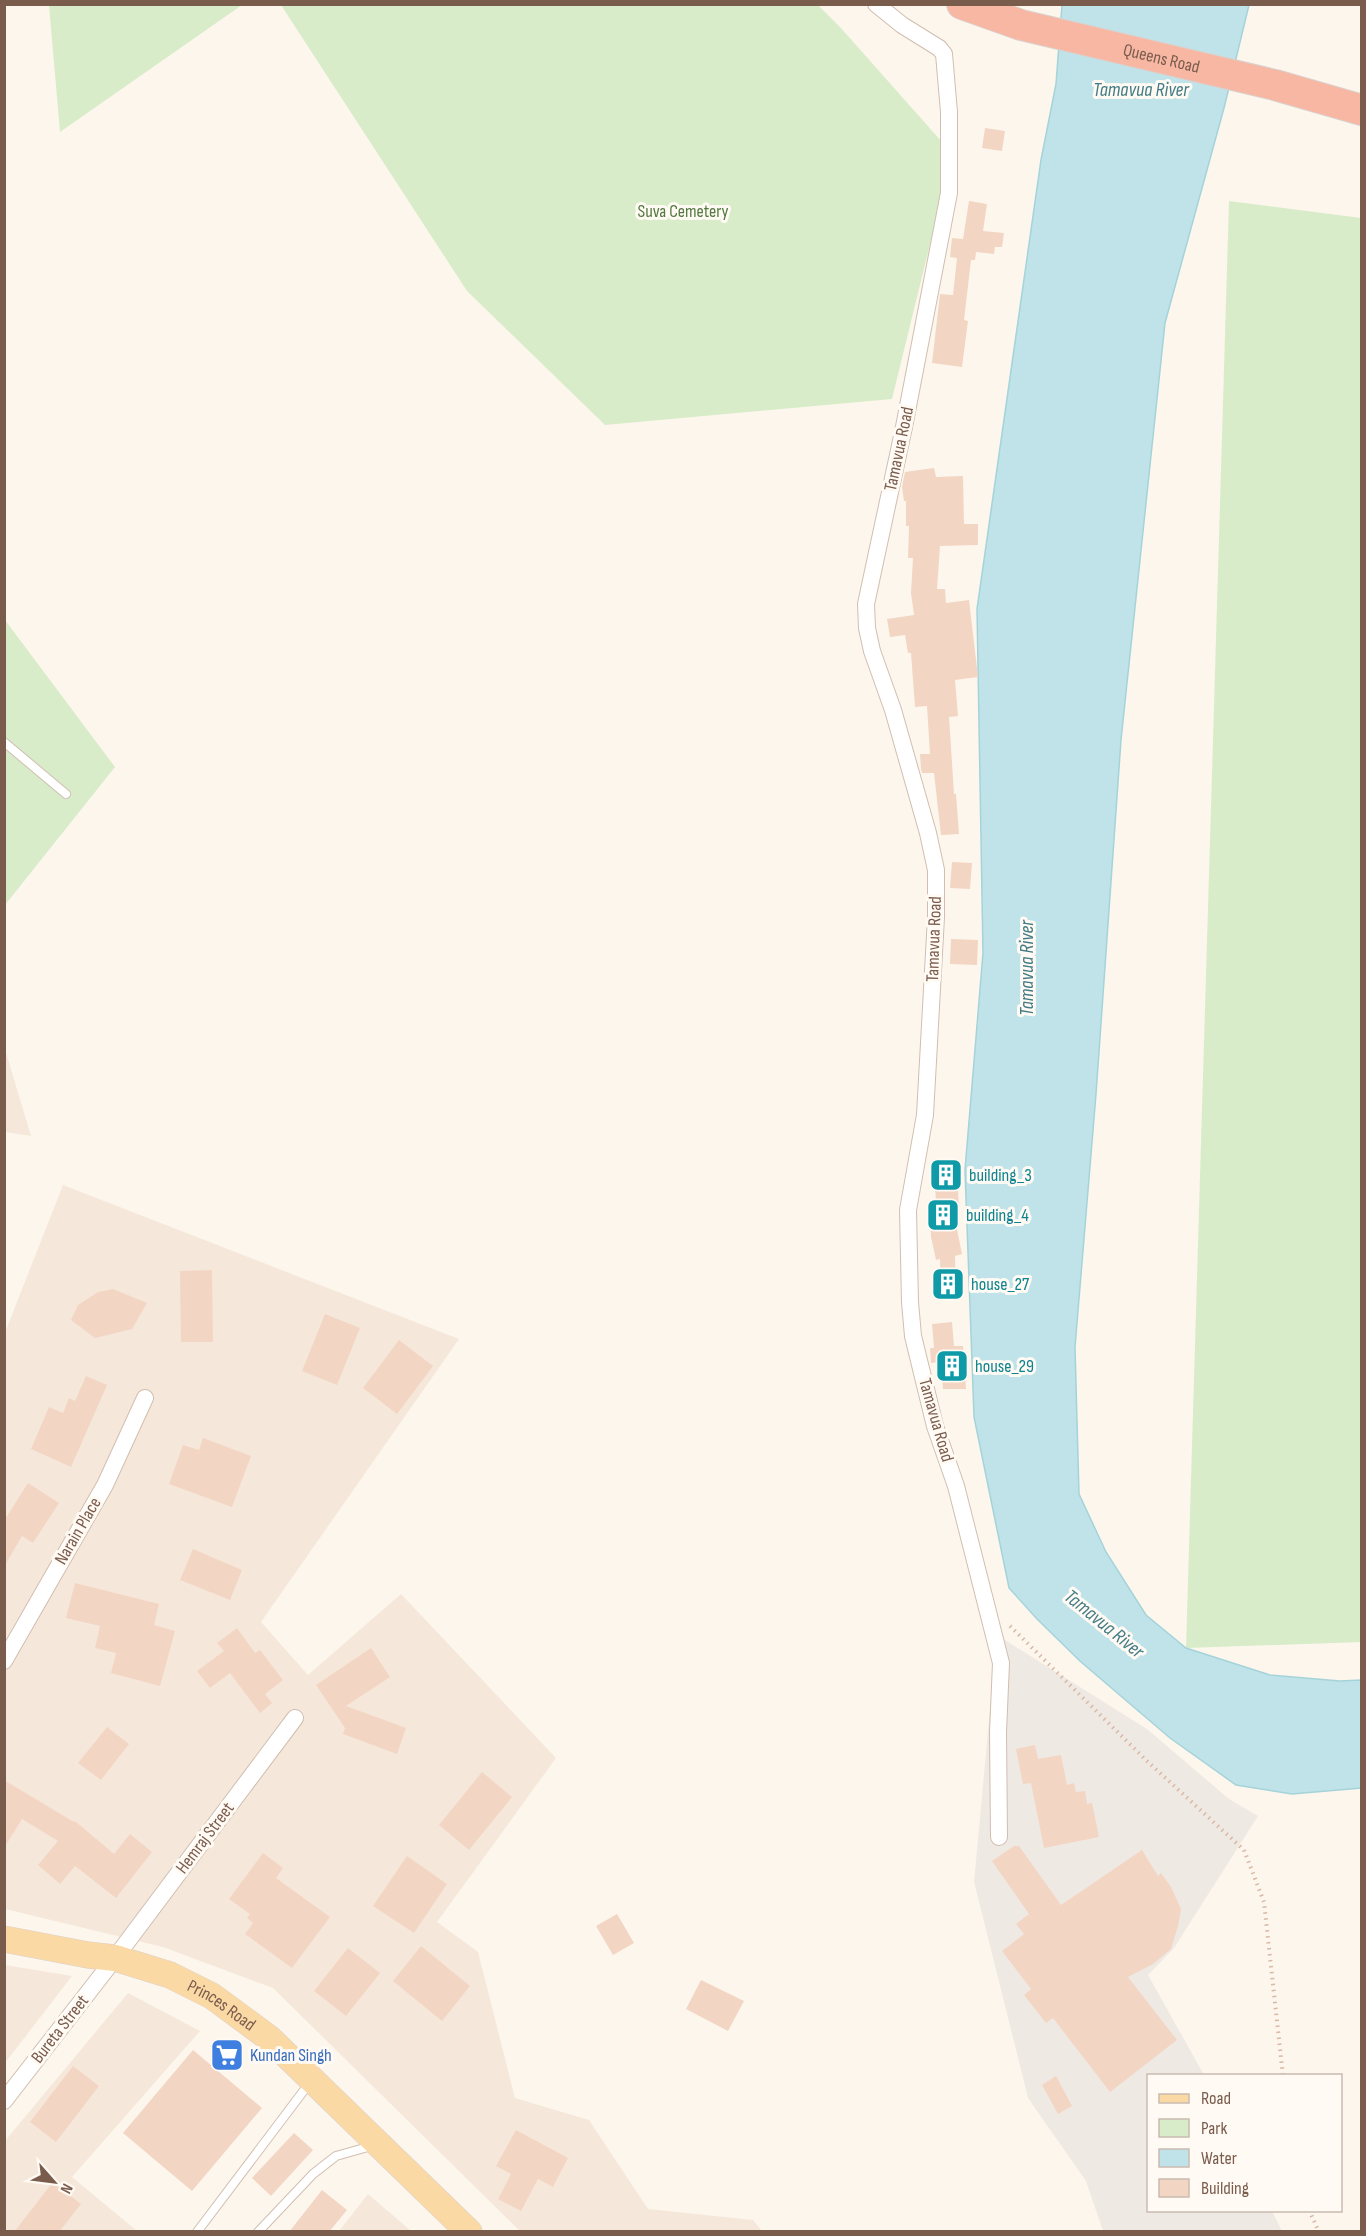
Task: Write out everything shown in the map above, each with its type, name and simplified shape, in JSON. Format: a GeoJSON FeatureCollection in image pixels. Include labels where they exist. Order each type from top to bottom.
{"type":"FeatureCollection","features":[{"type":"Feature","properties":{"kind":"highway","name":"Queens Road"},"geometry":{"type":"LineString","coordinates":[[962,4],[1021,25],[1275,86],[1362,110]]}},
{"type":"Feature","properties":{"kind":"main road","name":"Princes Road"},"geometry":{"type":"LineString","coordinates":[[4,1939],[115,1958],[170,1975],[212,1996],[269,2038],[469,2232]]}},
{"type":"Feature","properties":{"kind":"street","name":"Tamavua Road"},"geometry":{"type":"LineString","coordinates":[[876,4],[902,25],[939,48],[945,61],[947,81],[949,193],[906,416],[866,604],[867,628],[872,651],[893,710],[914,781],[936,870],[936,917],[925,1115],[908,1210],[910,1302],[913,1336],[935,1426],[956,1486],[1001,1663],[998,1732],[999,1837]]}},
{"type":"Feature","properties":{"kind":"street","name":"Narain Place"},"geometry":{"type":"LineString","coordinates":[[4,1660],[105,1485],[145,1398]]}},
{"type":"Feature","properties":{"kind":"street","name":"Hemraj Street"},"geometry":{"type":"LineString","coordinates":[[115,1958],[295,1718]]}},
{"type":"Feature","properties":{"kind":"street","name":"Bureta Street"},"geometry":{"type":"LineString","coordinates":[[4,2101],[115,1958]]}},
{"type":"Feature","properties":{"kind":"lane"},"geometry":{"type":"LineString","coordinates":[[4,742],[66,794]]}},
{"type":"Feature","properties":{"kind":"lane"},"geometry":{"type":"LineString","coordinates":[[197,2232],[312,2080]]}},
{"type":"Feature","properties":{"kind":"lane"},"geometry":{"type":"LineString","coordinates":[[258,2232],[313,2174],[336,2156],[379,2145]]}},
{"type":"Feature","properties":{"kind":"path"},"geometry":{"type":"LineString","coordinates":[[984,1600],[1147,1761],[1244,1850],[1264,1902],[1283,2074]]}},
{"type":"Feature","properties":{"kind":"path"},"geometry":{"type":"LineString","coordinates":[[1309,2212],[1319,2232]]}},
{"type":"Feature","properties":{"kind":"shaded area"},"geometry":{"type":"Polygon","coordinates":[[[5,1049],[31,1136],[5,1132],[5,1049]]]}},
{"type":"Feature","properties":{"kind":"shaded area"},"geometry":{"type":"Polygon","coordinates":[[[63,1185],[459,1339],[261,1622],[308,1675],[401,1594],[556,1758],[437,1922],[478,1952],[515,2098],[589,2120],[648,2209],[753,2220],[762,2231],[520,2231],[273,1988],[163,1947],[5,1909],[4,1335],[63,1185]]]}},
{"type":"Feature","properties":{"kind":"shaded area"},"geometry":{"type":"Polygon","coordinates":[[[997,1635],[1147,1729],[1229,1799],[1258,1816],[1174,1948],[1148,1975],[1203,2074],[1147,2074],[1147,2212],[1272,2212],[1282,2231],[1103,2231],[1086,2181],[1028,2098],[974,1882],[997,1635]]]}},
{"type":"Feature","properties":{"kind":"shaded area"},"geometry":{"type":"Polygon","coordinates":[[[4,1965],[72,1976],[5,2063],[4,1965]]]}},
{"type":"Feature","properties":{"kind":"shaded area"},"geometry":{"type":"Polygon","coordinates":[[[128,1993],[200,2031],[72,2177],[137,2231],[5,2232],[5,2141],[128,1993]]]}},
{"type":"Feature","properties":{"kind":"shaded area"},"geometry":{"type":"Polygon","coordinates":[[[368,2194],[411,2231],[339,2231],[368,2194]]]}},
{"type":"Feature","properties":{"kind":"green space"},"geometry":{"type":"Polygon","coordinates":[[[49,4],[242,5],[60,132],[49,4]]]}},
{"type":"Feature","properties":{"kind":"green space","name":"Suva Cemetery"},"geometry":{"type":"Polygon","coordinates":[[[281,5],[818,5],[942,142],[943,191],[892,399],[605,425],[467,291],[281,5]]]}},
{"type":"Feature","properties":{"kind":"green space"},"geometry":{"type":"Polygon","coordinates":[[[1229,201],[1361,218],[1362,1642],[1186,1648],[1229,201]]]}},
{"type":"Feature","properties":{"kind":"green space"},"geometry":{"type":"Polygon","coordinates":[[[5,620],[115,767],[5,905],[5,620]]]}},
{"type":"Feature","properties":{"kind":"water","name":"Tamavua River"},"geometry":{"type":"Polygon","coordinates":[[[1062,5],[1249,5],[1224,108],[1165,323],[1121,740],[1096,1094],[1075,1347],[1079,1494],[1106,1552],[1146,1615],[1186,1648],[1270,1675],[1340,1681],[1361,1680],[1361,1788],[1292,1794],[1236,1785],[1170,1738],[1081,1662],[1009,1588],[974,1417],[965,1170],[983,953],[977,609],[1041,160],[1056,84],[1062,5]]]}},
{"type":"Feature","properties":{"kind":"building"},"geometry":{"type":"Polygon","coordinates":[[[985,128],[1005,131],[1002,151],[982,148],[985,128]]]}},
{"type":"Feature","properties":{"kind":"building"},"geometry":{"type":"Polygon","coordinates":[[[969,201],[987,204],[983,231],[1004,233],[1002,247],[995,247],[994,254],[976,252],[975,260],[971,260],[964,320],[968,321],[962,367],[932,363],[940,294],[953,295],[957,258],[950,257],[952,238],[963,239],[969,201]]]}},
{"type":"Feature","properties":{"kind":"building"},"geometry":{"type":"Polygon","coordinates":[[[934,468],[936,477],[963,476],[964,524],[978,524],[978,545],[940,546],[937,589],[945,589],[946,603],[969,600],[978,677],[955,680],[958,716],[949,717],[959,834],[941,835],[934,773],[922,773],[921,769],[920,754],[930,754],[927,706],[915,707],[911,653],[908,653],[905,635],[890,637],[887,619],[914,615],[911,593],[913,558],[908,558],[909,526],[906,526],[906,501],[904,501],[902,487],[905,472],[934,468]]]}},
{"type":"Feature","properties":{"kind":"building"},"geometry":{"type":"Polygon","coordinates":[[[952,862],[972,863],[970,889],[950,888],[952,862]]]}},
{"type":"Feature","properties":{"kind":"building"},"geometry":{"type":"Polygon","coordinates":[[[951,939],[978,940],[977,965],[950,964],[951,939]]]}},
{"type":"Feature","properties":{"kind":"building"},"geometry":{"type":"Polygon","coordinates":[[[957,1163],[959,1214],[954,1215],[962,1254],[955,1256],[956,1294],[941,1295],[940,1259],[936,1260],[931,1237],[930,1205],[936,1204],[934,1164],[957,1163]]]}},
{"type":"Feature","properties":{"kind":"building"},"geometry":{"type":"Polygon","coordinates":[[[212,1270],[213,1342],[181,1342],[180,1271],[212,1270]]]}},
{"type":"Feature","properties":{"kind":"building"},"geometry":{"type":"Polygon","coordinates":[[[113,1289],[147,1303],[132,1329],[95,1338],[71,1320],[78,1305],[98,1292],[113,1289]]]}},
{"type":"Feature","properties":{"kind":"building"},"geometry":{"type":"Polygon","coordinates":[[[325,1314],[360,1328],[337,1385],[302,1371],[325,1314]]]}},
{"type":"Feature","properties":{"kind":"building"},"geometry":{"type":"Polygon","coordinates":[[[952,1322],[954,1346],[963,1346],[966,1389],[943,1389],[941,1362],[931,1363],[930,1348],[934,1348],[932,1324],[952,1322]]]}},
{"type":"Feature","properties":{"kind":"building"},"geometry":{"type":"Polygon","coordinates":[[[399,1340],[433,1366],[397,1414],[363,1388],[399,1340]]]}},
{"type":"Feature","properties":{"kind":"building"},"geometry":{"type":"Polygon","coordinates":[[[86,1376],[107,1385],[71,1467],[31,1449],[49,1407],[63,1413],[69,1398],[75,1401],[86,1376]]]}},
{"type":"Feature","properties":{"kind":"building"},"geometry":{"type":"Polygon","coordinates":[[[203,1438],[251,1456],[232,1507],[169,1484],[183,1445],[199,1450],[203,1438]]]}},
{"type":"Feature","properties":{"kind":"building"},"geometry":{"type":"Polygon","coordinates":[[[28,1483],[59,1503],[33,1543],[22,1536],[4,1567],[4,1521],[28,1483]]]}},
{"type":"Feature","properties":{"kind":"building"},"geometry":{"type":"Polygon","coordinates":[[[193,1549],[242,1570],[230,1600],[180,1580],[193,1549]]]}},
{"type":"Feature","properties":{"kind":"building"},"geometry":{"type":"Polygon","coordinates":[[[75,1583],[159,1604],[154,1625],[175,1631],[160,1686],[111,1673],[116,1653],[95,1648],[100,1626],[66,1618],[75,1583]]]}},
{"type":"Feature","properties":{"kind":"building"},"geometry":{"type":"Polygon","coordinates":[[[237,1628],[255,1653],[260,1650],[283,1680],[265,1694],[272,1703],[260,1713],[230,1673],[210,1688],[197,1671],[224,1651],[217,1643],[237,1628]]]}},
{"type":"Feature","properties":{"kind":"building"},"geometry":{"type":"Polygon","coordinates":[[[371,1648],[390,1677],[346,1706],[406,1728],[397,1754],[343,1734],[345,1728],[316,1685],[371,1648]]]}},
{"type":"Feature","properties":{"kind":"building"},"geometry":{"type":"Polygon","coordinates":[[[107,1727],[129,1744],[101,1780],[78,1763],[107,1727]]]}},
{"type":"Feature","properties":{"kind":"building"},"geometry":{"type":"Polygon","coordinates":[[[1035,1745],[1038,1759],[1061,1755],[1067,1785],[1074,1783],[1076,1792],[1085,1791],[1087,1804],[1092,1803],[1099,1837],[1044,1848],[1031,1783],[1023,1784],[1016,1749],[1035,1745]]]}},
{"type":"Feature","properties":{"kind":"building"},"geometry":{"type":"Polygon","coordinates":[[[482,1772],[512,1797],[469,1850],[439,1825],[482,1772]]]}},
{"type":"Feature","properties":{"kind":"building"},"geometry":{"type":"Polygon","coordinates":[[[4,1780],[75,1821],[114,1854],[130,1834],[152,1852],[116,1898],[75,1866],[60,1884],[38,1865],[58,1841],[22,1819],[4,1848],[4,1780]]]}},
{"type":"Feature","properties":{"kind":"building"},"geometry":{"type":"Polygon","coordinates":[[[1014,1846],[1019,1846],[1061,1905],[1142,1850],[1158,1876],[1161,1873],[1171,1887],[1181,1909],[1171,1949],[1153,1964],[1128,1977],[1177,2040],[1110,2092],[1053,2018],[1046,2023],[1024,1995],[1031,1989],[1002,1951],[1024,1934],[1016,1924],[1029,1914],[992,1861],[1014,1846]]]}},
{"type":"Feature","properties":{"kind":"building"},"geometry":{"type":"Polygon","coordinates":[[[263,1853],[283,1868],[276,1878],[330,1917],[292,1968],[245,1934],[253,1923],[247,1918],[250,1914],[229,1899],[263,1853]]]}},
{"type":"Feature","properties":{"kind":"building"},"geometry":{"type":"Polygon","coordinates":[[[407,1856],[447,1884],[414,1933],[373,1906],[407,1856]]]}},
{"type":"Feature","properties":{"kind":"building"},"geometry":{"type":"Polygon","coordinates":[[[617,1914],[634,1943],[613,1955],[596,1926],[617,1914]]]}},
{"type":"Feature","properties":{"kind":"building"},"geometry":{"type":"Polygon","coordinates":[[[421,1946],[470,1986],[442,2021],[393,1981],[421,1946]]]}},
{"type":"Feature","properties":{"kind":"building"},"geometry":{"type":"Polygon","coordinates":[[[348,1948],[380,1973],[346,2016],[314,1991],[348,1948]]]}},
{"type":"Feature","properties":{"kind":"building"},"geometry":{"type":"Polygon","coordinates":[[[701,1980],[744,2001],[728,2031],[686,2009],[701,1980]]]}},
{"type":"Feature","properties":{"kind":"building"},"geometry":{"type":"Polygon","coordinates":[[[193,2050],[262,2108],[192,2191],[123,2133],[193,2050]]]}},
{"type":"Feature","properties":{"kind":"building"},"geometry":{"type":"Polygon","coordinates":[[[73,2066],[99,2086],[56,2142],[30,2122],[73,2066]]]}},
{"type":"Feature","properties":{"kind":"building"},"geometry":{"type":"Polygon","coordinates":[[[1056,2076],[1072,2106],[1058,2114],[1042,2085],[1056,2076]]]}},
{"type":"Feature","properties":{"kind":"building"},"geometry":{"type":"Polygon","coordinates":[[[516,2130],[568,2158],[553,2187],[538,2179],[521,2211],[498,2199],[511,2174],[496,2166],[516,2130]]]}},
{"type":"Feature","properties":{"kind":"building"},"geometry":{"type":"Polygon","coordinates":[[[294,2133],[313,2150],[271,2196],[252,2178],[294,2133]]]}},
{"type":"Feature","properties":{"kind":"building"},"geometry":{"type":"Polygon","coordinates":[[[53,2182],[81,2204],[59,2232],[14,2232],[53,2182]]]}},
{"type":"Feature","properties":{"kind":"building"},"geometry":{"type":"Polygon","coordinates":[[[322,2190],[347,2210],[329,2232],[289,2232],[322,2190]]]}},
{"type":"Feature","properties":{"kind":"place","name":"building_3"},"geometry":{"type":"Point","coordinates":[946,1175]}},
{"type":"Feature","properties":{"kind":"place","name":"building_4"},"geometry":{"type":"Point","coordinates":[943,1215]}},
{"type":"Feature","properties":{"kind":"place","name":"house_27"},"geometry":{"type":"Point","coordinates":[948,1284]}},
{"type":"Feature","properties":{"kind":"place","name":"house_29"},"geometry":{"type":"Point","coordinates":[952,1366]}},
{"type":"Feature","properties":{"kind":"place","name":"Kundan Singh"},"geometry":{"type":"Point","coordinates":[227,2055]}}]}
